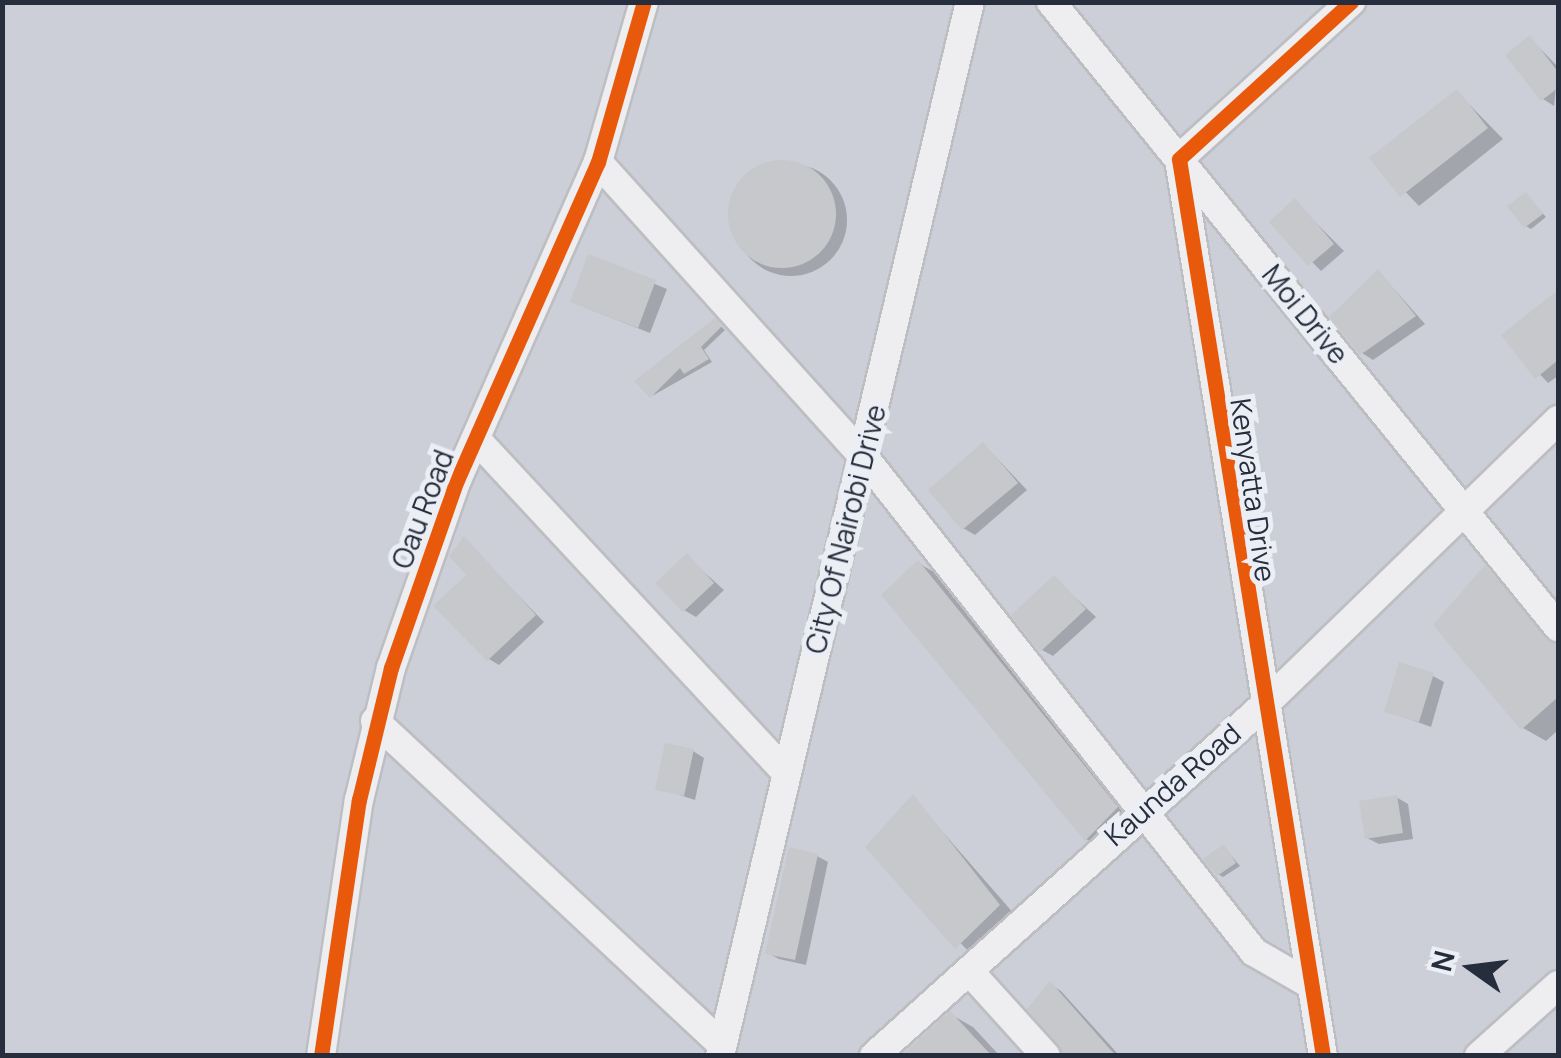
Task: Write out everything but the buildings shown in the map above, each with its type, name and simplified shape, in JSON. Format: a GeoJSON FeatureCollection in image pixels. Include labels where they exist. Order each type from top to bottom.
{"type":"FeatureCollection","features":[{"type":"Feature","properties":{"kind":"street","name":"Oau Road"},"geometry":{"type":"LineString","coordinates":[[321,1056],[375,721],[476,439],[598,162],[644,2]]}},
{"type":"Feature","properties":{"kind":"street","name":"City Of Nairobi Drive"},"geometry":{"type":"LineString","coordinates":[[721,1050],[970,2]]}},
{"type":"Feature","properties":{"kind":"street","name":"Moi Drive"},"geometry":{"type":"LineString","coordinates":[[1051,2],[1464,506],[1558,627]]}},
{"type":"Feature","properties":{"kind":"street"},"geometry":{"type":"LineString","coordinates":[[1180,159],[1350,2]]}},
{"type":"Feature","properties":{"kind":"street","name":"Kenyatta Drive"},"geometry":{"type":"LineString","coordinates":[[1180,159],[1260,708],[1306,982],[1323,1056]]}},
{"type":"Feature","properties":{"kind":"street"},"geometry":{"type":"LineString","coordinates":[[598,162],[864,457],[1254,952],[1306,982]]}},
{"type":"Feature","properties":{"kind":"street","name":"Kaunda Road"},"geometry":{"type":"LineString","coordinates":[[874,1056],[1140,812],[1260,708],[1464,506],[1558,420]]}},
{"type":"Feature","properties":{"kind":"street"},"geometry":{"type":"LineString","coordinates":[[476,439],[785,772]]}},
{"type":"Feature","properties":{"kind":"street"},"geometry":{"type":"LineString","coordinates":[[375,721],[721,1050]]}},
{"type":"Feature","properties":{"kind":"street"},"geometry":{"type":"LineString","coordinates":[[970,972],[1046,1056]]}},
{"type":"Feature","properties":{"kind":"street"},"geometry":{"type":"LineString","coordinates":[[1480,1056],[1558,986]]}},
{"type":"Feature","properties":{"kind":"shaded area"},"geometry":{"type":"Polygon","coordinates":[[[3,3],[1558,3],[1558,1055],[3,1055],[3,3]]]}},
{"type":"Feature","properties":{"kind":"cycle path"},"geometry":{"type":"LineString","coordinates":[[321,1056],[359,800],[391,668],[457,480],[598,162],[644,2]]}},
{"type":"Feature","properties":{"kind":"cycle path"},"geometry":{"type":"LineString","coordinates":[[1323,1056],[1179,159],[1351,2]]}}]}
